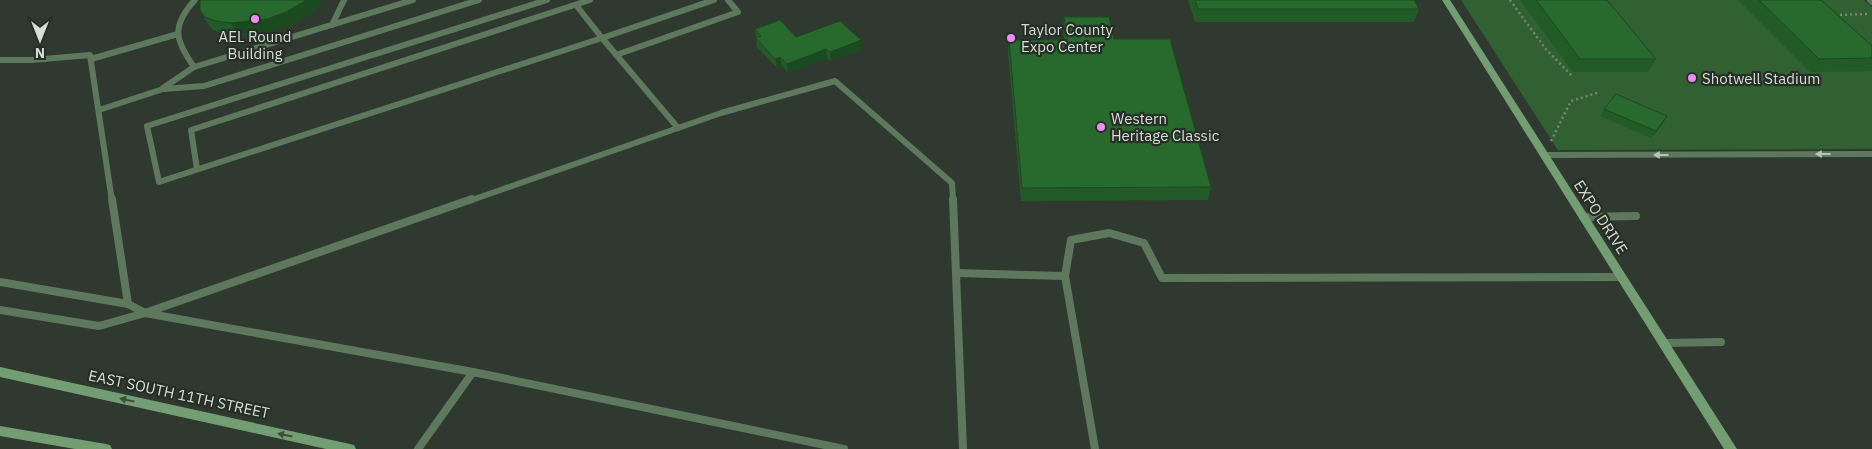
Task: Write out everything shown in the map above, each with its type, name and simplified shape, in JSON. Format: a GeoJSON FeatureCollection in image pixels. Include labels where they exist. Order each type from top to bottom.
{"type":"FeatureCollection","features":[{"type":"Feature","properties":{"kind":"street","name":"EXPO DRIVE"},"geometry":{"type":"LineString","coordinates":[[1446,0],[1730,449]]}},
{"type":"Feature","properties":{"kind":"street","name":"EAST SOUTH 11TH STREET"},"geometry":{"type":"LineString","coordinates":[[0,372],[350,449]]}},
{"type":"Feature","properties":{"kind":"street"},"geometry":{"type":"LineString","coordinates":[[0,431],[106,449]]}},
{"type":"Feature","properties":{"kind":"lane"},"geometry":{"type":"LineString","coordinates":[[194,66],[183,52],[177,25],[183,12],[195,0]]}},
{"type":"Feature","properties":{"kind":"lane"},"geometry":{"type":"LineString","coordinates":[[332,25],[344,0]]}},
{"type":"Feature","properties":{"kind":"lane"},"geometry":{"type":"LineString","coordinates":[[163,89],[194,66],[413,0]]}},
{"type":"Feature","properties":{"kind":"lane"},"geometry":{"type":"LineString","coordinates":[[99,110],[163,89],[204,86],[479,0]]}},
{"type":"Feature","properties":{"kind":"lane"},"geometry":{"type":"LineString","coordinates":[[547,0],[147,126],[159,182],[714,0]]}},
{"type":"Feature","properties":{"kind":"lane"},"geometry":{"type":"LineString","coordinates":[[197,170],[191,130],[590,0]]}},
{"type":"Feature","properties":{"kind":"lane"},"geometry":{"type":"LineString","coordinates":[[616,55],[738,12],[728,0]]}},
{"type":"Feature","properties":{"kind":"lane"},"geometry":{"type":"LineString","coordinates":[[576,5],[678,128]]}},
{"type":"Feature","properties":{"kind":"lane"},"geometry":{"type":"LineString","coordinates":[[90,59],[178,34]]}},
{"type":"Feature","properties":{"kind":"lane"},"geometry":{"type":"LineString","coordinates":[[0,60],[32,60],[90,55],[128,304]]}},
{"type":"Feature","properties":{"kind":"lane"},"geometry":{"type":"LineString","coordinates":[[0,310],[99,326],[145,313],[721,113],[835,81],[952,183],[963,449]]}},
{"type":"Feature","properties":{"kind":"lane"},"geometry":{"type":"LineString","coordinates":[[1544,155],[1872,154]]}},
{"type":"Feature","properties":{"kind":"lane"},"geometry":{"type":"LineString","coordinates":[[1583,217],[1636,216]]}},
{"type":"Feature","properties":{"kind":"lane"},"geometry":{"type":"LineString","coordinates":[[1095,449],[1065,276],[1070,240],[1109,233],[1144,243],[1162,278],[1621,277]]}},
{"type":"Feature","properties":{"kind":"lane"},"geometry":{"type":"LineString","coordinates":[[956,273],[1065,276]]}},
{"type":"Feature","properties":{"kind":"lane"},"geometry":{"type":"LineString","coordinates":[[0,282],[128,304],[145,313],[473,372],[844,449]]}},
{"type":"Feature","properties":{"kind":"lane"},"geometry":{"type":"LineString","coordinates":[[1663,343],[1721,342]]}},
{"type":"Feature","properties":{"kind":"lane"},"geometry":{"type":"LineString","coordinates":[[418,449],[473,372]]}},
{"type":"Feature","properties":{"kind":"path"},"geometry":{"type":"LineString","coordinates":[[1510,0],[1545,48],[1572,76]]}},
{"type":"Feature","properties":{"kind":"path"},"geometry":{"type":"LineString","coordinates":[[1839,20],[1833,15],[1872,14]]}},
{"type":"Feature","properties":{"kind":"path"},"geometry":{"type":"LineString","coordinates":[[1544,155],[1571,102],[1600,92]]}},
{"type":"Feature","properties":{"kind":"green space","name":"Shotwell Stadium"},"geometry":{"type":"Polygon","coordinates":[[[1461,0],[1864,0],[1872,7],[1872,149],[1558,150],[1461,0]]]}},
{"type":"Feature","properties":{"kind":"building"},"geometry":{"type":"Polygon","coordinates":[[[201,0],[306,0],[286,12],[267,19],[231,23],[205,17],[200,10],[201,0]]]}},
{"type":"Feature","properties":{"kind":"building"},"geometry":{"type":"Polygon","coordinates":[[[1195,0],[1414,0],[1419,9],[1198,9],[1195,0]]]}},
{"type":"Feature","properties":{"kind":"building"},"geometry":{"type":"Polygon","coordinates":[[[1536,0],[1607,0],[1656,59],[1580,59],[1536,0]]]}},
{"type":"Feature","properties":{"kind":"building"},"geometry":{"type":"Polygon","coordinates":[[[1759,0],[1821,0],[1872,46],[1872,58],[1819,59],[1759,0]]]}},
{"type":"Feature","properties":{"kind":"building","name":"Western Heritage Classic"},"geometry":{"type":"Polygon","coordinates":[[[1064,17],[1109,17],[1114,39],[1170,39],[1211,187],[1022,188],[1009,40],[1068,40],[1064,17]]]}},
{"type":"Feature","properties":{"kind":"building"},"geometry":{"type":"Polygon","coordinates":[[[780,20],[796,37],[840,21],[861,40],[830,52],[826,49],[787,64],[780,57],[775,59],[756,38],[761,36],[755,29],[780,20]]]}},
{"type":"Feature","properties":{"kind":"building"},"geometry":{"type":"Polygon","coordinates":[[[1616,94],[1667,116],[1656,131],[1604,109],[1616,94]]]}},
{"type":"Feature","properties":{"kind":"place","name":"AEL Round Building"},"geometry":{"type":"Point","coordinates":[255,19]}},
{"type":"Feature","properties":{"kind":"place","name":"Taylor County Expo Center"},"geometry":{"type":"Point","coordinates":[1011,38]}},
{"type":"Feature","properties":{"kind":"place","name":"Shotwell Stadium"},"geometry":{"type":"Point","coordinates":[1692,78]}},
{"type":"Feature","properties":{"kind":"place","name":"Western Heritage Classic"},"geometry":{"type":"Point","coordinates":[1101,127]}}]}
